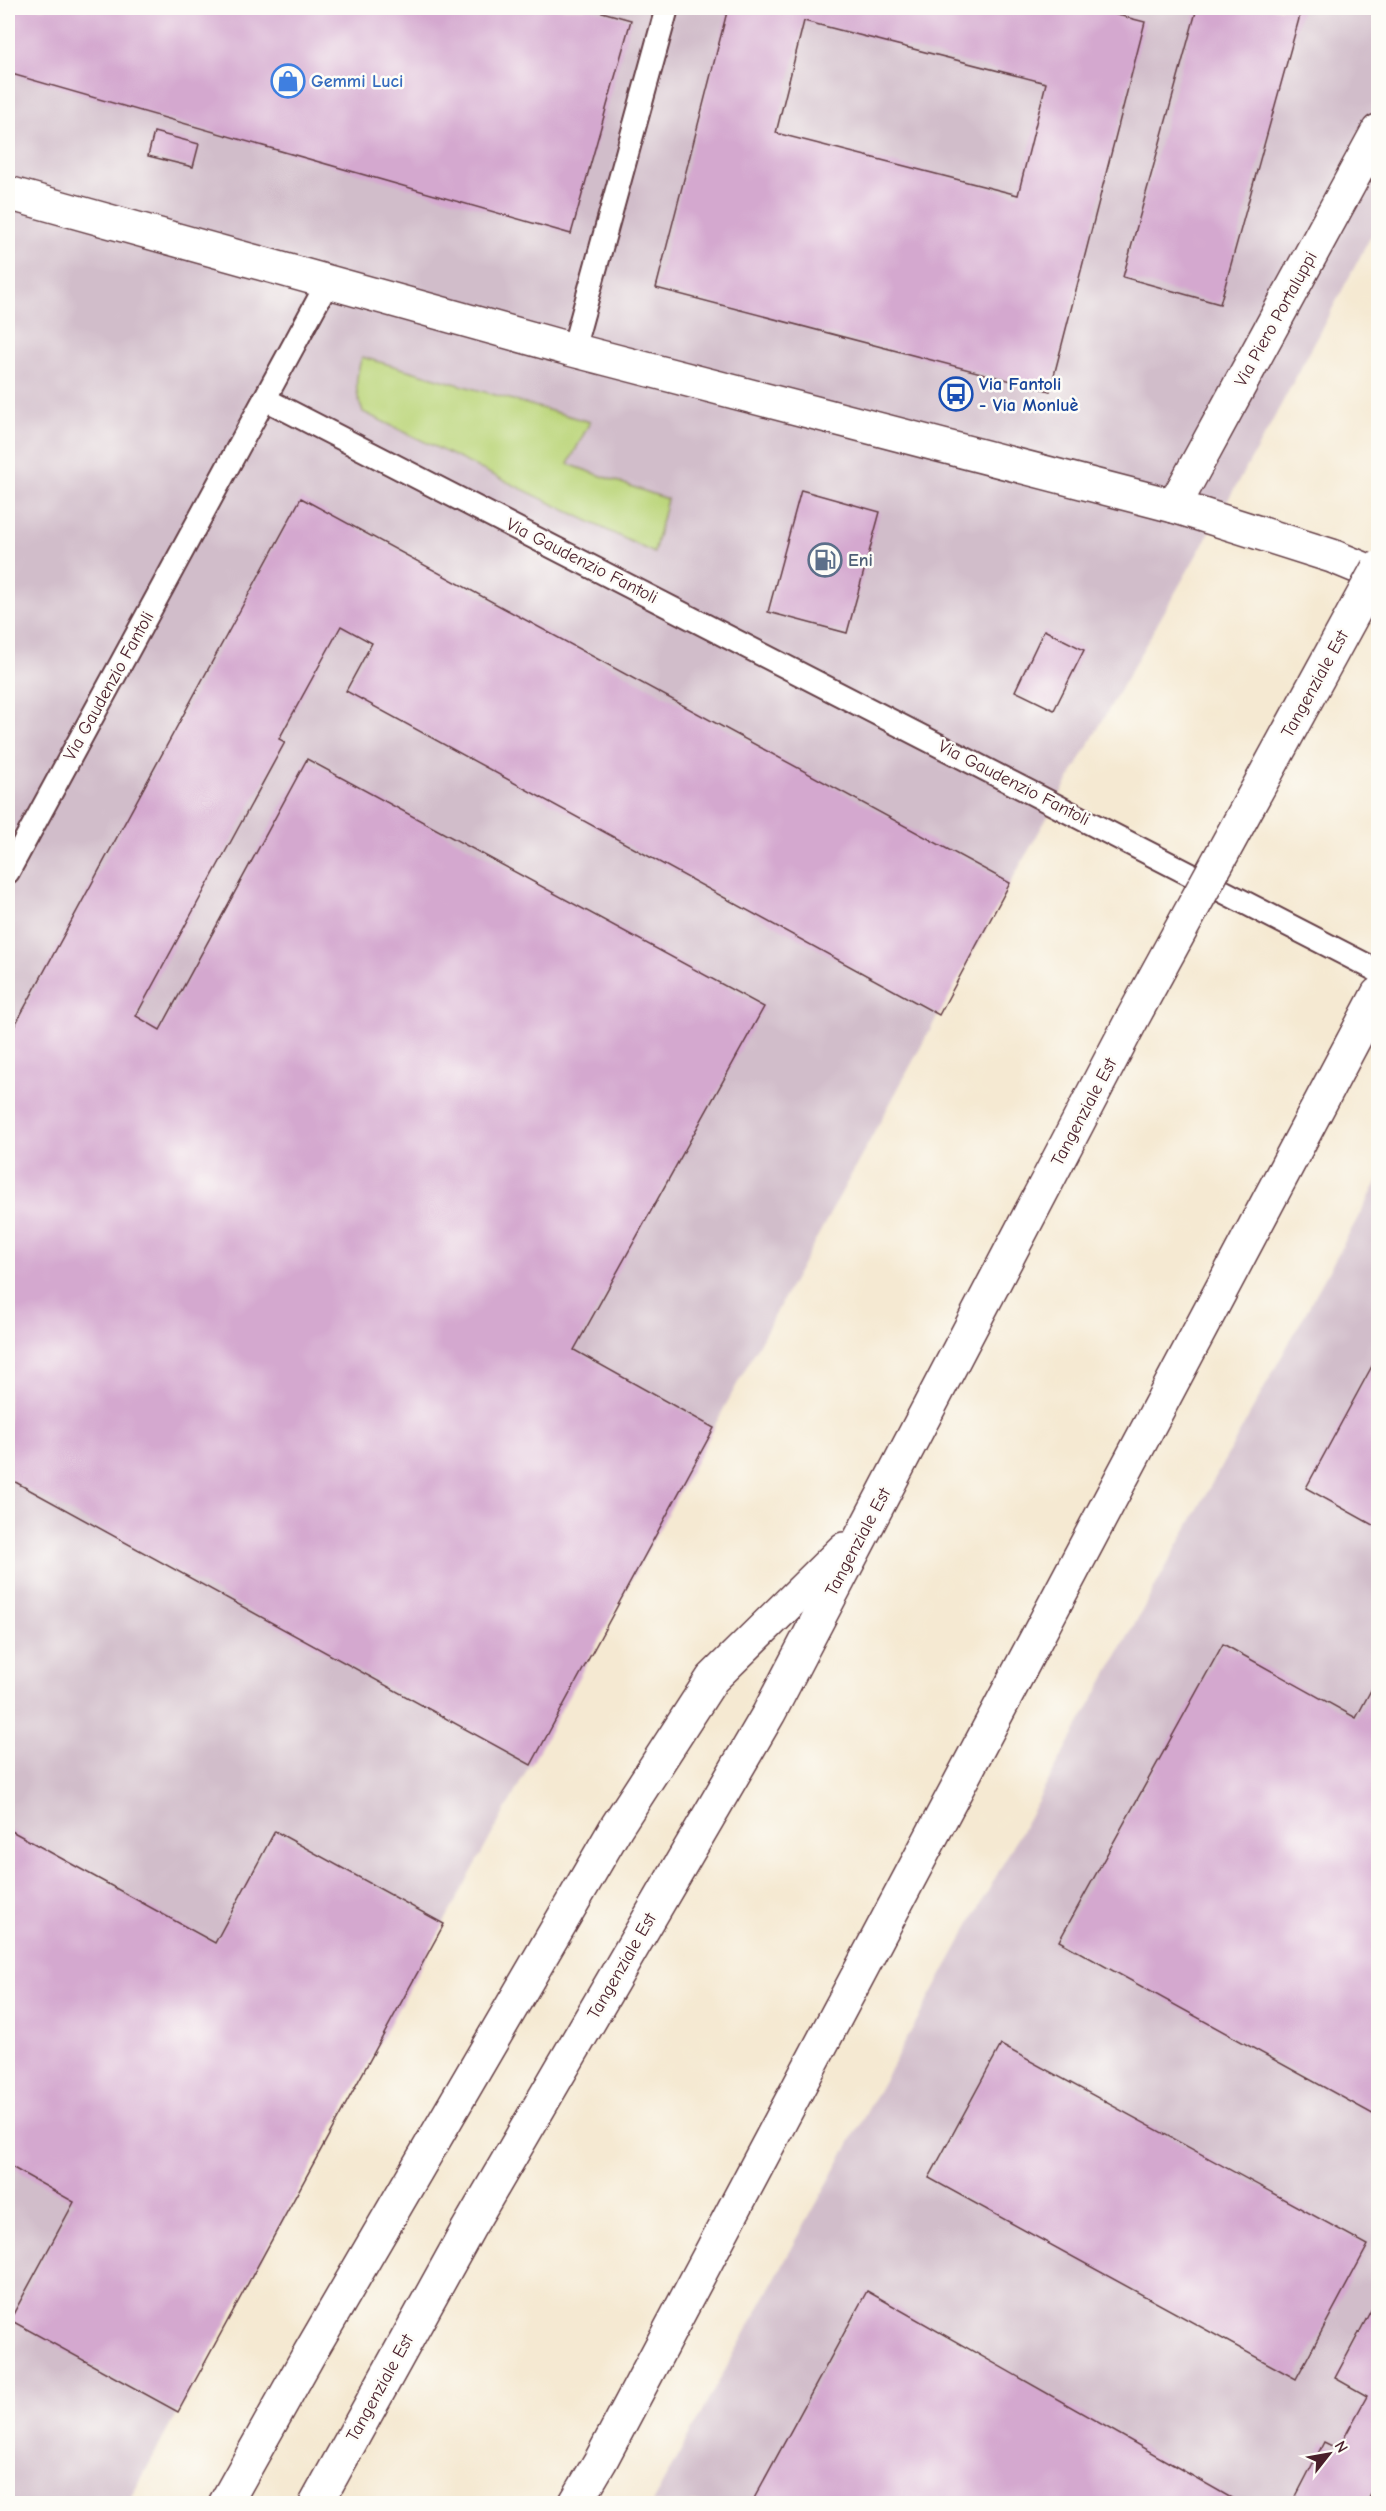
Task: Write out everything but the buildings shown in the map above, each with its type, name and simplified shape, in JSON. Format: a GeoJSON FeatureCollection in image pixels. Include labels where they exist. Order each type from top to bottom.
{"type":"FeatureCollection","features":[{"type":"Feature","properties":{"kind":"main road","name":"Via Piero Portaluppi"},"geometry":{"type":"LineString","coordinates":[[1174,506],[1378,131]]}},
{"type":"Feature","properties":{"kind":"main road"},"geometry":{"type":"LineString","coordinates":[[8,193],[573,350],[1174,506],[1332,556],[1378,575]]}},
{"type":"Feature","properties":{"kind":"main road","name":"Tangenziale Est"},"geometry":{"type":"LineString","coordinates":[[316,2504],[468,2229],[769,1713],[1131,1021],[1378,568]]}},
{"type":"Feature","properties":{"kind":"main road"},"geometry":{"type":"LineString","coordinates":[[575,2504],[601,2460],[1378,994]]}},
{"type":"Feature","properties":{"kind":"main road"},"geometry":{"type":"LineString","coordinates":[[225,2504],[308,2356],[605,1847],[712,1679],[865,1529]]}},
{"type":"Feature","properties":{"kind":"main road"},"geometry":{"type":"LineString","coordinates":[[585,2504],[601,2460]]}},
{"type":"Feature","properties":{"kind":"lane"},"geometry":{"type":"LineString","coordinates":[[573,350],[667,8]]}},
{"type":"Feature","properties":{"kind":"lane"},"geometry":{"type":"LineString","coordinates":[[265,399],[328,282]]}},
{"type":"Feature","properties":{"kind":"lane","name":"Via Gaudenzio Fantoli"},"geometry":{"type":"LineString","coordinates":[[8,872],[265,399],[1378,971]]}},
{"type":"Feature","properties":{"kind":"shaded area"},"geometry":{"type":"Polygon","coordinates":[[[8,8],[1378,8],[1378,223],[1266,433],[1010,883],[128,2503],[8,2504],[8,8]]]}},
{"type":"Feature","properties":{"kind":"shaded area"},"geometry":{"type":"Polygon","coordinates":[[[1378,1181],[1378,2503],[652,2503],[1378,1181]]]}},
{"type":"Feature","properties":{"kind":"green space"},"geometry":{"type":"Polygon","coordinates":[[[362,357],[590,422],[568,464],[667,499],[654,553],[363,412],[356,385],[362,357]]]}},
{"type":"Feature","properties":{"kind":"place","name":"Gemmi Luci"},"geometry":{"type":"Point","coordinates":[288,81]}},
{"type":"Feature","properties":{"kind":"place","name":"Via Fantoli - Via Monluè"},"geometry":{"type":"Point","coordinates":[956,394]}},
{"type":"Feature","properties":{"kind":"place","name":"Eni"},"geometry":{"type":"Point","coordinates":[825,560]}}]}
